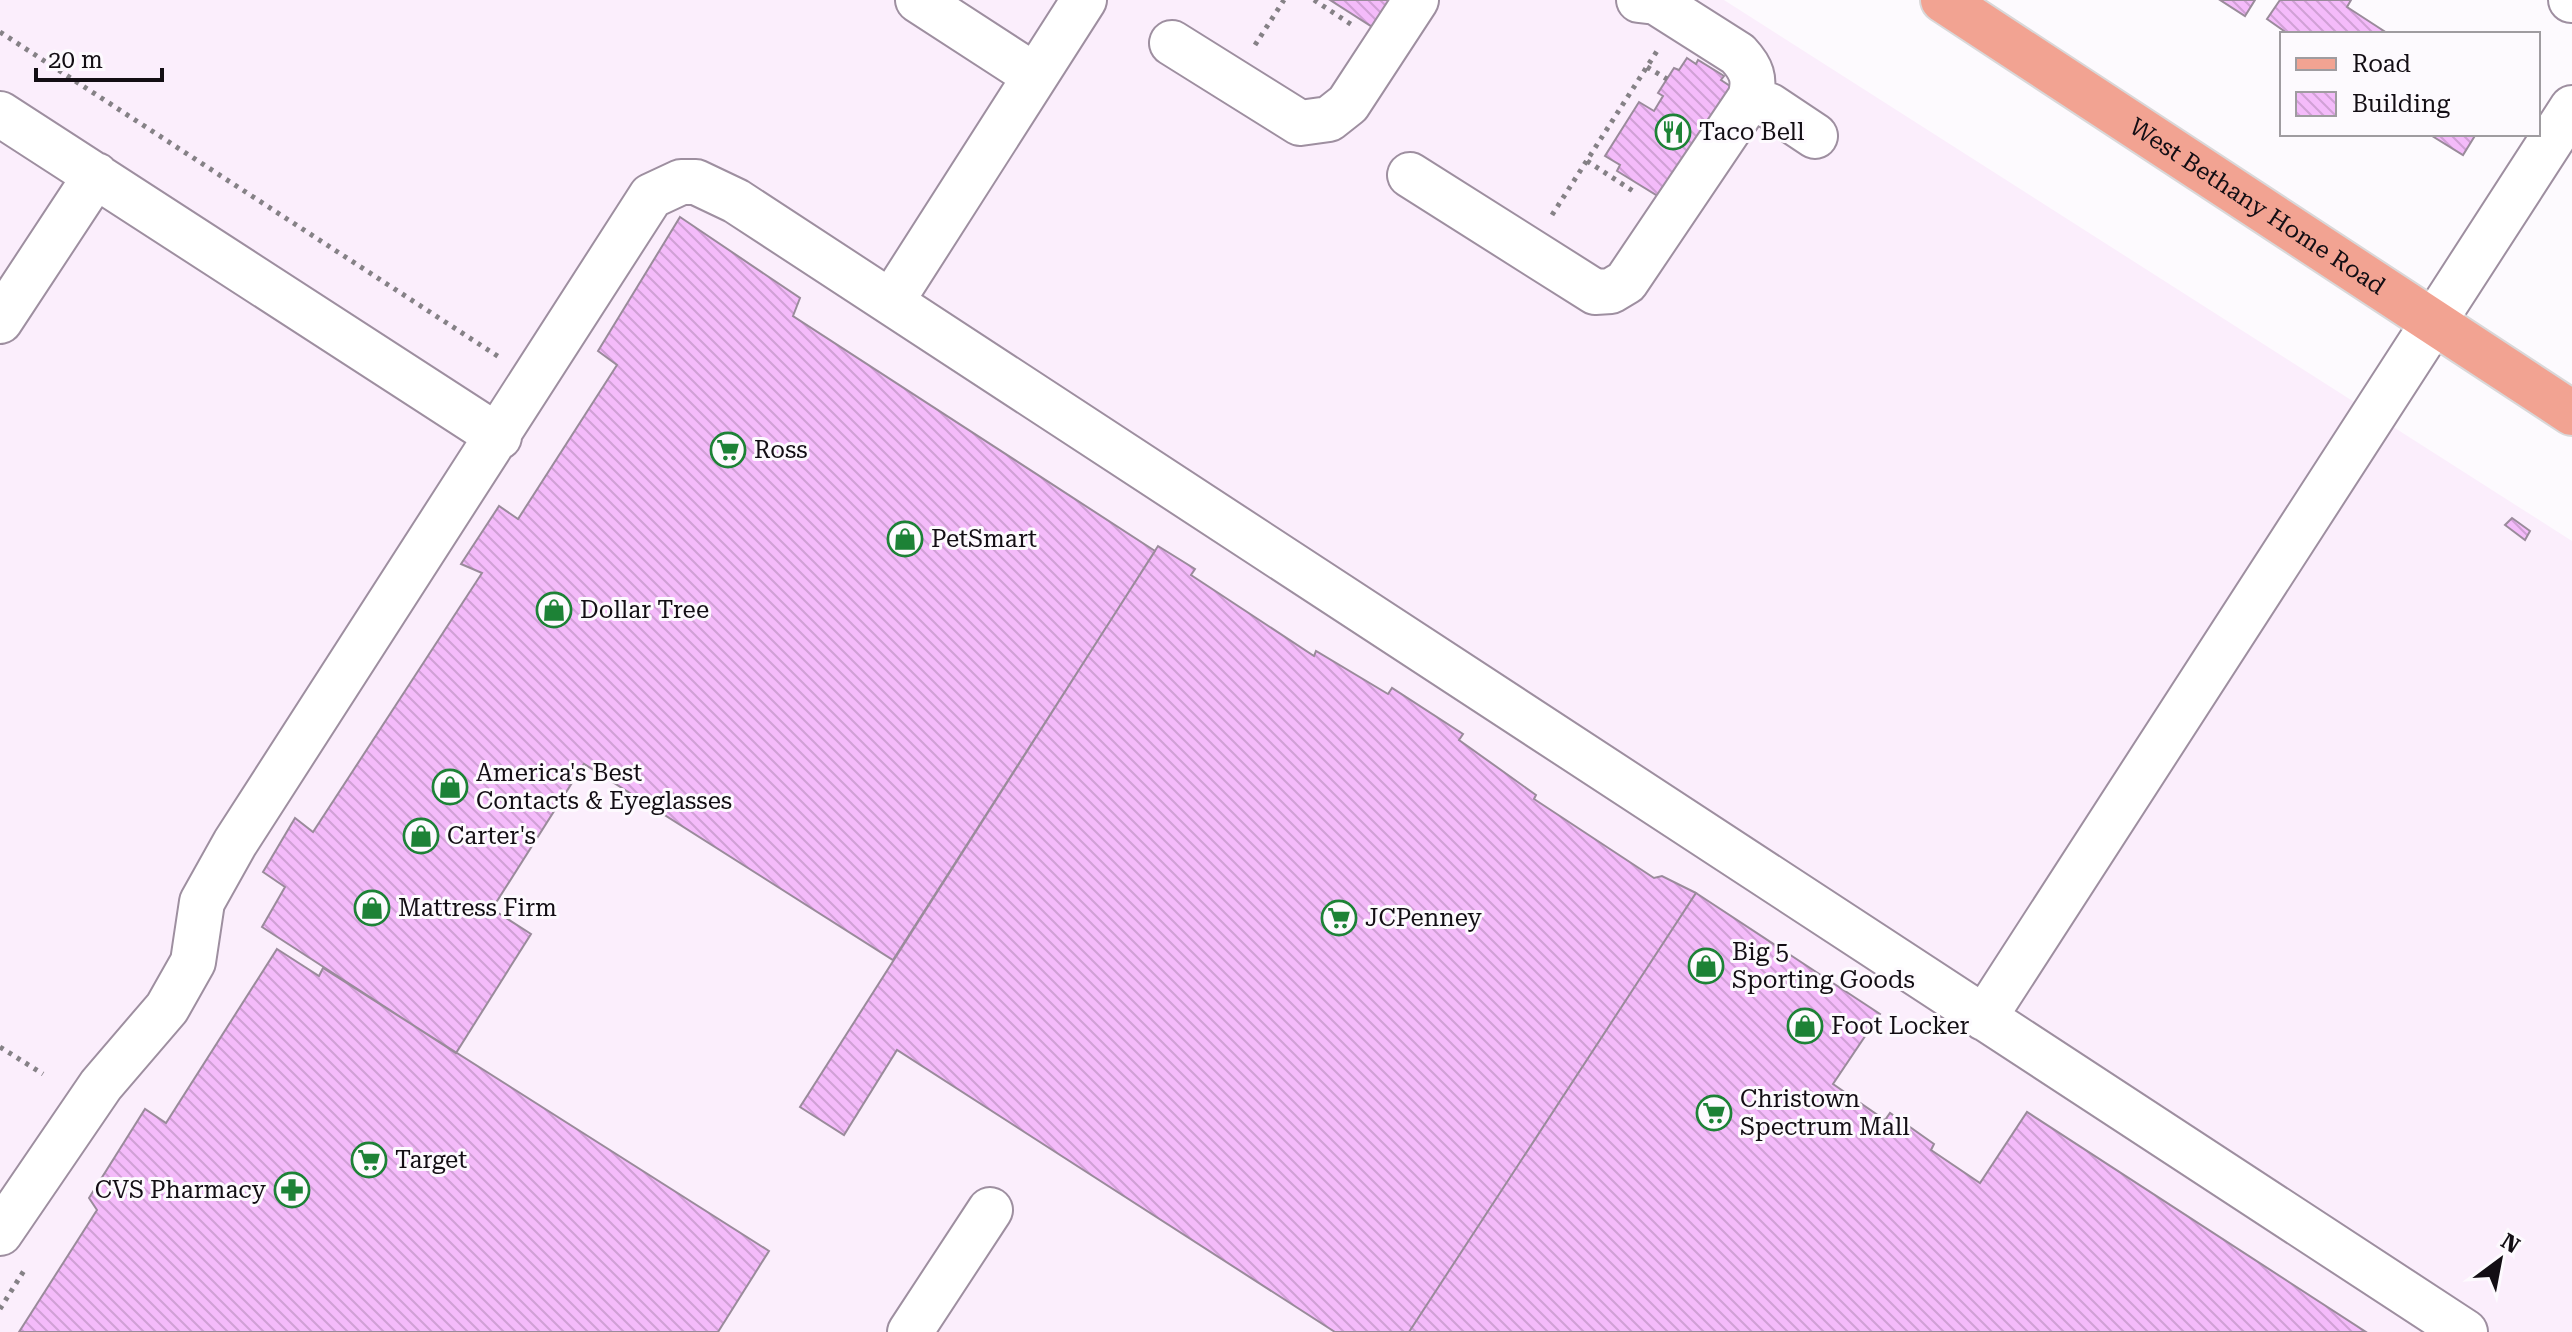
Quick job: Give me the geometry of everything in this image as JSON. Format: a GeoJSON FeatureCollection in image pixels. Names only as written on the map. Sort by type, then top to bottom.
{"type":"FeatureCollection","features":[{"type":"Feature","properties":{"kind":"main road","name":"West Bethany Home Road"},"geometry":{"type":"LineString","coordinates":[[1943,0],[2572,413]]}},
{"type":"Feature","properties":{"kind":"street"},"geometry":{"type":"LineString","coordinates":[[918,0],[1035,76]]}},
{"type":"Feature","properties":{"kind":"street"},"geometry":{"type":"LineString","coordinates":[[891,302],[1084,0]]}},
{"type":"Feature","properties":{"kind":"street"},"geometry":{"type":"LineString","coordinates":[[1172,43],[1300,123],[1329,119],[1348,104],[1416,0]]}},
{"type":"Feature","properties":{"kind":"street"},"geometry":{"type":"LineString","coordinates":[[1410,175],[1595,292],[1611,291],[1626,282],[1750,98],[1755,83],[1748,65],[1738,54],[1679,16],[1656,2],[1629,3]]}},
{"type":"Feature","properties":{"kind":"street"},"geometry":{"type":"LineString","coordinates":[[1750,98],[1770,106],[1815,136]]}},
{"type":"Feature","properties":{"kind":"street"},"geometry":{"type":"LineString","coordinates":[[1984,1018],[2572,108]]}},
{"type":"Feature","properties":{"kind":"street"},"geometry":{"type":"LineString","coordinates":[[0,114],[499,437]]}},
{"type":"Feature","properties":{"kind":"street"},"geometry":{"type":"LineString","coordinates":[[0,321],[96,175]]}},
{"type":"Feature","properties":{"kind":"street"},"geometry":{"type":"LineString","coordinates":[[0,1233],[101,1085],[167,1008],[193,962],[202,902],[235,843],[499,437],[642,208],[651,196],[681,182],[696,182],[736,201],[2465,1332]]}},
{"type":"Feature","properties":{"kind":"street"},"geometry":{"type":"LineString","coordinates":[[910,1332],[990,1210]]}},
{"type":"Feature","properties":{"kind":"path"},"geometry":{"type":"LineString","coordinates":[[1232,79],[1284,0]]}},
{"type":"Feature","properties":{"kind":"path"},"geometry":{"type":"LineString","coordinates":[[1530,249],[1679,16]]}},
{"type":"Feature","properties":{"kind":"path"},"geometry":{"type":"LineString","coordinates":[[0,32],[501,358]]}},
{"type":"Feature","properties":{"kind":"path"},"geometry":{"type":"LineString","coordinates":[[1647,67],[1667,79]]}},
{"type":"Feature","properties":{"kind":"path"},"geometry":{"type":"LineString","coordinates":[[0,1047],[43,1074]]}},
{"type":"Feature","properties":{"kind":"shaded area","name":"Christown Spectrum Mall"},"geometry":{"type":"Polygon","coordinates":[[[0,0],[1724,0],[2572,541],[2572,1332],[0,1332],[0,0]]]}},
{"type":"Feature","properties":{"kind":"building"},"geometry":{"type":"Polygon","coordinates":[[[1330,0],[1392,0],[1374,28],[1330,0]]]}},
{"type":"Feature","properties":{"kind":"building"},"geometry":{"type":"Polygon","coordinates":[[[2220,0],[2255,0],[2245,16],[2220,0]]]}},
{"type":"Feature","properties":{"kind":"building"},"geometry":{"type":"Polygon","coordinates":[[[2280,0],[2351,0],[2347,7],[2385,32],[2283,32],[2267,19],[2280,0]]]}},
{"type":"Feature","properties":{"kind":"building"},"geometry":{"type":"Polygon","coordinates":[[[1687,58],[1696,64],[1698,60],[1724,76],[1721,80],[1733,88],[1666,201],[1617,171],[1620,165],[1605,156],[1639,102],[1654,111],[1663,96],[1658,93],[1674,68],[1679,70],[1687,58]]]}},
{"type":"Feature","properties":{"kind":"building"},"geometry":{"type":"Polygon","coordinates":[[[2432,136],[2475,136],[2463,155],[2432,136]]]}},
{"type":"Feature","properties":{"kind":"building"},"geometry":{"type":"Polygon","coordinates":[[[680,217],[800,298],[793,316],[1155,551],[893,960],[584,764],[492,909],[531,934],[456,1053],[262,927],[285,887],[263,872],[295,818],[313,832],[482,573],[461,564],[499,506],[518,519],[617,365],[598,351],[680,217]]]}},
{"type":"Feature","properties":{"kind":"building"},"geometry":{"type":"Polygon","coordinates":[[[2512,518],[2530,531],[2525,540],[2505,525],[2512,518]]]}},
{"type":"Feature","properties":{"kind":"building"},"geometry":{"type":"Polygon","coordinates":[[[1158,546],[1195,569],[1191,575],[1314,656],[1316,651],[1388,694],[1392,688],[1463,734],[1459,740],[1536,795],[1534,799],[1654,878],[1662,876],[1696,893],[1409,1332],[1335,1332],[897,1050],[844,1135],[800,1107],[1158,546]]]}},
{"type":"Feature","properties":{"kind":"building","name":"Christown Spectrum Mall"},"geometry":{"type":"Polygon","coordinates":[[[1696,893],[1880,1014],[1833,1084],[1885,1120],[1890,1113],[1934,1144],[1931,1150],[1980,1183],[2027,1112],[2366,1332],[1409,1332],[1696,893]]]}},
{"type":"Feature","properties":{"kind":"building","name":"Target"},"geometry":{"type":"Polygon","coordinates":[[[277,949],[319,976],[323,968],[769,1251],[718,1332],[19,1332],[97,1210],[89,1198],[145,1109],[166,1123],[277,949]]]}},
{"type":"Feature","properties":{"kind":"place","name":"Taco Bell"},"geometry":{"type":"Point","coordinates":[1673,132]}},
{"type":"Feature","properties":{"kind":"place","name":"Ross"},"geometry":{"type":"Point","coordinates":[728,450]}},
{"type":"Feature","properties":{"kind":"place","name":"PetSmart"},"geometry":{"type":"Point","coordinates":[905,539]}},
{"type":"Feature","properties":{"kind":"place","name":"Dollar Tree"},"geometry":{"type":"Point","coordinates":[554,610]}},
{"type":"Feature","properties":{"kind":"place","name":"America's Best Contacts & Eyeglasses"},"geometry":{"type":"Point","coordinates":[450,787]}},
{"type":"Feature","properties":{"kind":"place","name":"Carter's"},"geometry":{"type":"Point","coordinates":[421,836]}},
{"type":"Feature","properties":{"kind":"place","name":"Mattress Firm"},"geometry":{"type":"Point","coordinates":[372,908]}},
{"type":"Feature","properties":{"kind":"place","name":"JCPenney"},"geometry":{"type":"Point","coordinates":[1339,918]}},
{"type":"Feature","properties":{"kind":"place","name":"Big 5 Sporting Goods"},"geometry":{"type":"Point","coordinates":[1706,966]}},
{"type":"Feature","properties":{"kind":"place","name":"Foot Locker"},"geometry":{"type":"Point","coordinates":[1805,1026]}},
{"type":"Feature","properties":{"kind":"place","name":"Christown Spectrum Mall"},"geometry":{"type":"Point","coordinates":[1714,1113]}},
{"type":"Feature","properties":{"kind":"place","name":"Target"},"geometry":{"type":"Point","coordinates":[369,1160]}},
{"type":"Feature","properties":{"kind":"place","name":"CVS Pharmacy"},"geometry":{"type":"Point","coordinates":[292,1190]}}]}
